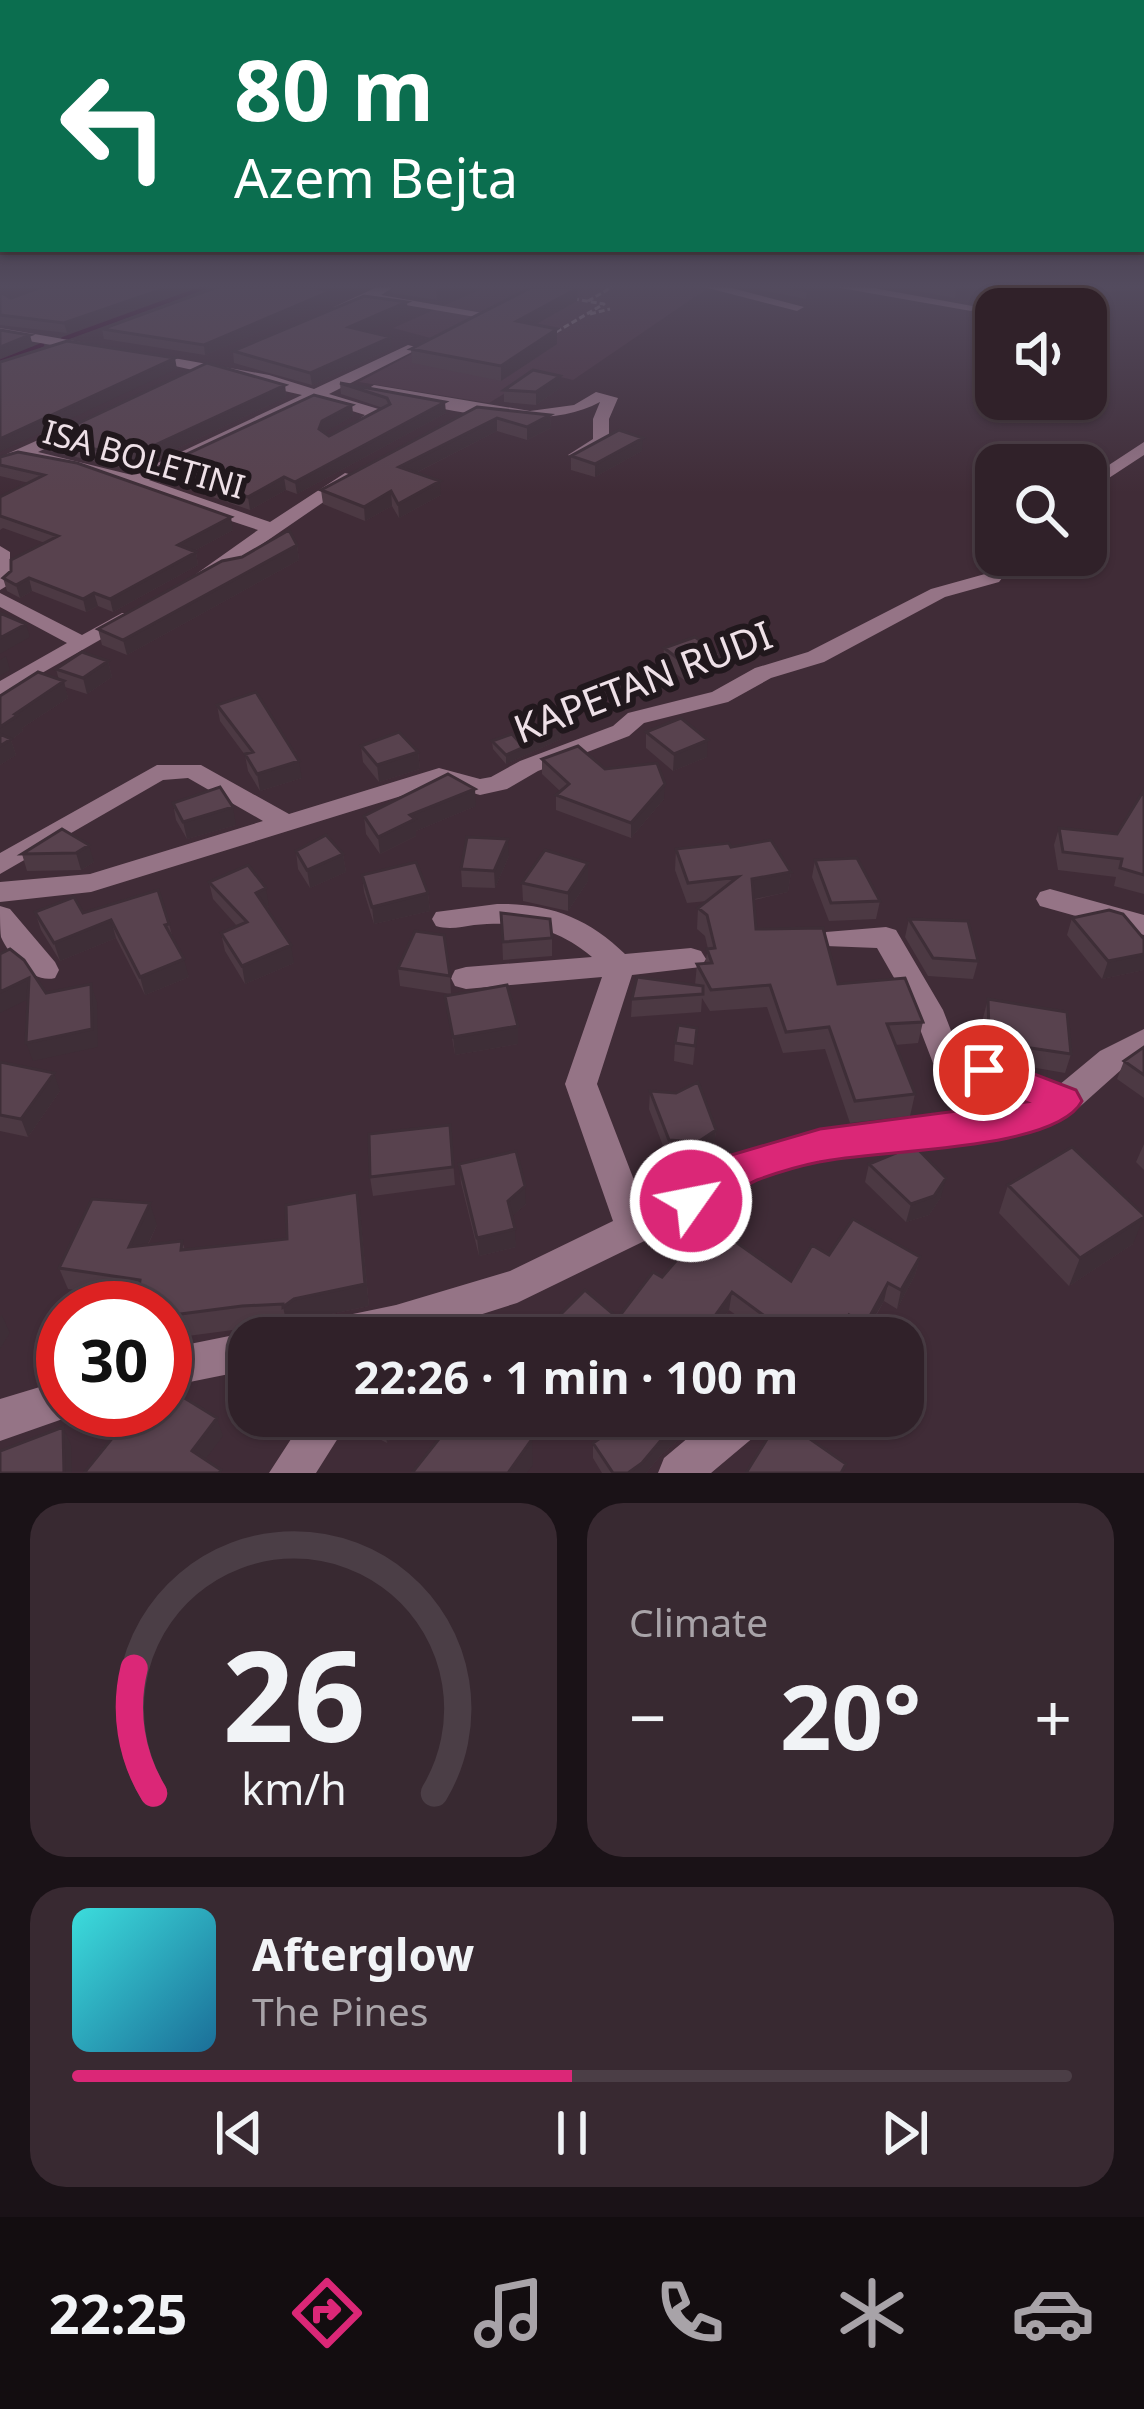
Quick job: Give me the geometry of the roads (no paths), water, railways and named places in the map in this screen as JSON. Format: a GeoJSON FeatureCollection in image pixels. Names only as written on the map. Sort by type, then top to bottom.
{"type":"FeatureCollection","features":[{"type":"Feature","properties":{"kind":"street"},"geometry":{"type":"LineString","coordinates":[[153,356],[207,365],[379,414],[348,430]]}},
{"type":"Feature","properties":{"kind":"street"},"geometry":{"type":"LineString","coordinates":[[186,375],[227,356]]}},
{"type":"Feature","properties":{"kind":"street"},"geometry":{"type":"LineString","coordinates":[[135,480],[396,356]]}},
{"type":"Feature","properties":{"kind":"street"},"geometry":{"type":"LineString","coordinates":[[381,363],[404,368]]}},
{"type":"Feature","properties":{"kind":"street"},"geometry":{"type":"LineString","coordinates":[[342,385],[530,416],[578,409],[596,397],[610,398],[601,419],[602,441],[572,458]]}},
{"type":"Feature","properties":{"kind":"street"},"geometry":{"type":"LineString","coordinates":[[439,429],[479,407]]}},
{"type":"Feature","properties":{"kind":"street"},"geometry":{"type":"LineString","coordinates":[[0,463],[83,424]]}},
{"type":"Feature","properties":{"kind":"street"},"geometry":{"type":"LineString","coordinates":[[1107,473],[1144,447]]}},
{"type":"Feature","properties":{"kind":"street","name":"ISA BOLETINI"},"geometry":{"type":"LineString","coordinates":[[0,449],[64,459],[270,528]]}},
{"type":"Feature","properties":{"kind":"street"},"geometry":{"type":"LineString","coordinates":[[186,585],[251,548],[297,506],[378,462]]}},
{"type":"Feature","properties":{"kind":"street"},"geometry":{"type":"LineString","coordinates":[[0,584],[1,552]]}},
{"type":"Feature","properties":{"kind":"street","name":"KAPETAN RUDI"},"geometry":{"type":"LineString","coordinates":[[1,895],[91,883],[439,776],[480,787],[498,784],[530,766],[621,731],[636,718],[721,697],[763,673],[816,657],[938,593],[994,576]]}},
{"type":"Feature","properties":{"kind":"street"},"geometry":{"type":"LineString","coordinates":[[0,599],[82,643]]}},
{"type":"Feature","properties":{"kind":"street"},"geometry":{"type":"LineString","coordinates":[[0,690],[145,608]]}},
{"type":"Feature","properties":{"kind":"street"},"geometry":{"type":"LineString","coordinates":[[44,970],[1,895],[157,773],[192,770],[284,822]]}},
{"type":"Feature","properties":{"kind":"street"},"geometry":{"type":"LineString","coordinates":[[1050,899],[1144,925]]}},
{"type":"Feature","properties":{"kind":"street"},"geometry":{"type":"LineString","coordinates":[[446,919],[520,909],[564,923],[600,945],[620,967]]}},
{"type":"Feature","properties":{"kind":"street"},"geometry":{"type":"LineString","coordinates":[[836,939],[886,937],[928,1010],[944,1054],[1063,1101]]}},
{"type":"Feature","properties":{"kind":"street"},"geometry":{"type":"LineString","coordinates":[[466,978],[691,959]]}},
{"type":"Feature","properties":{"kind":"street"},"geometry":{"type":"LineString","coordinates":[[620,967],[580,1084],[632,1225]]}},
{"type":"Feature","properties":{"kind":"street"},"geometry":{"type":"LineString","coordinates":[[430,1317],[517,1286],[632,1225],[691,1201],[742,1168],[820,1145],[1025,1120],[1063,1101],[1111,1060],[1144,1041]]}},
{"type":"Feature","properties":{"kind":"street"},"geometry":{"type":"LineString","coordinates":[[192,1363],[228,1355]]}},
{"type":"Feature","properties":{"kind":"street"},"geometry":{"type":"LineString","coordinates":[[0,1420],[36,1409]]}},
{"type":"Feature","properties":{"kind":"street"},"geometry":{"type":"LineString","coordinates":[[290,1473],[316,1437]]}},
{"type":"Feature","properties":{"kind":"street"},"geometry":{"type":"LineString","coordinates":[[679,1473],[721,1437]]}},
{"type":"Feature","properties":{"kind":"waterway"},"geometry":{"type":"LineString","coordinates":[[0,362],[15,356]]}}]}
